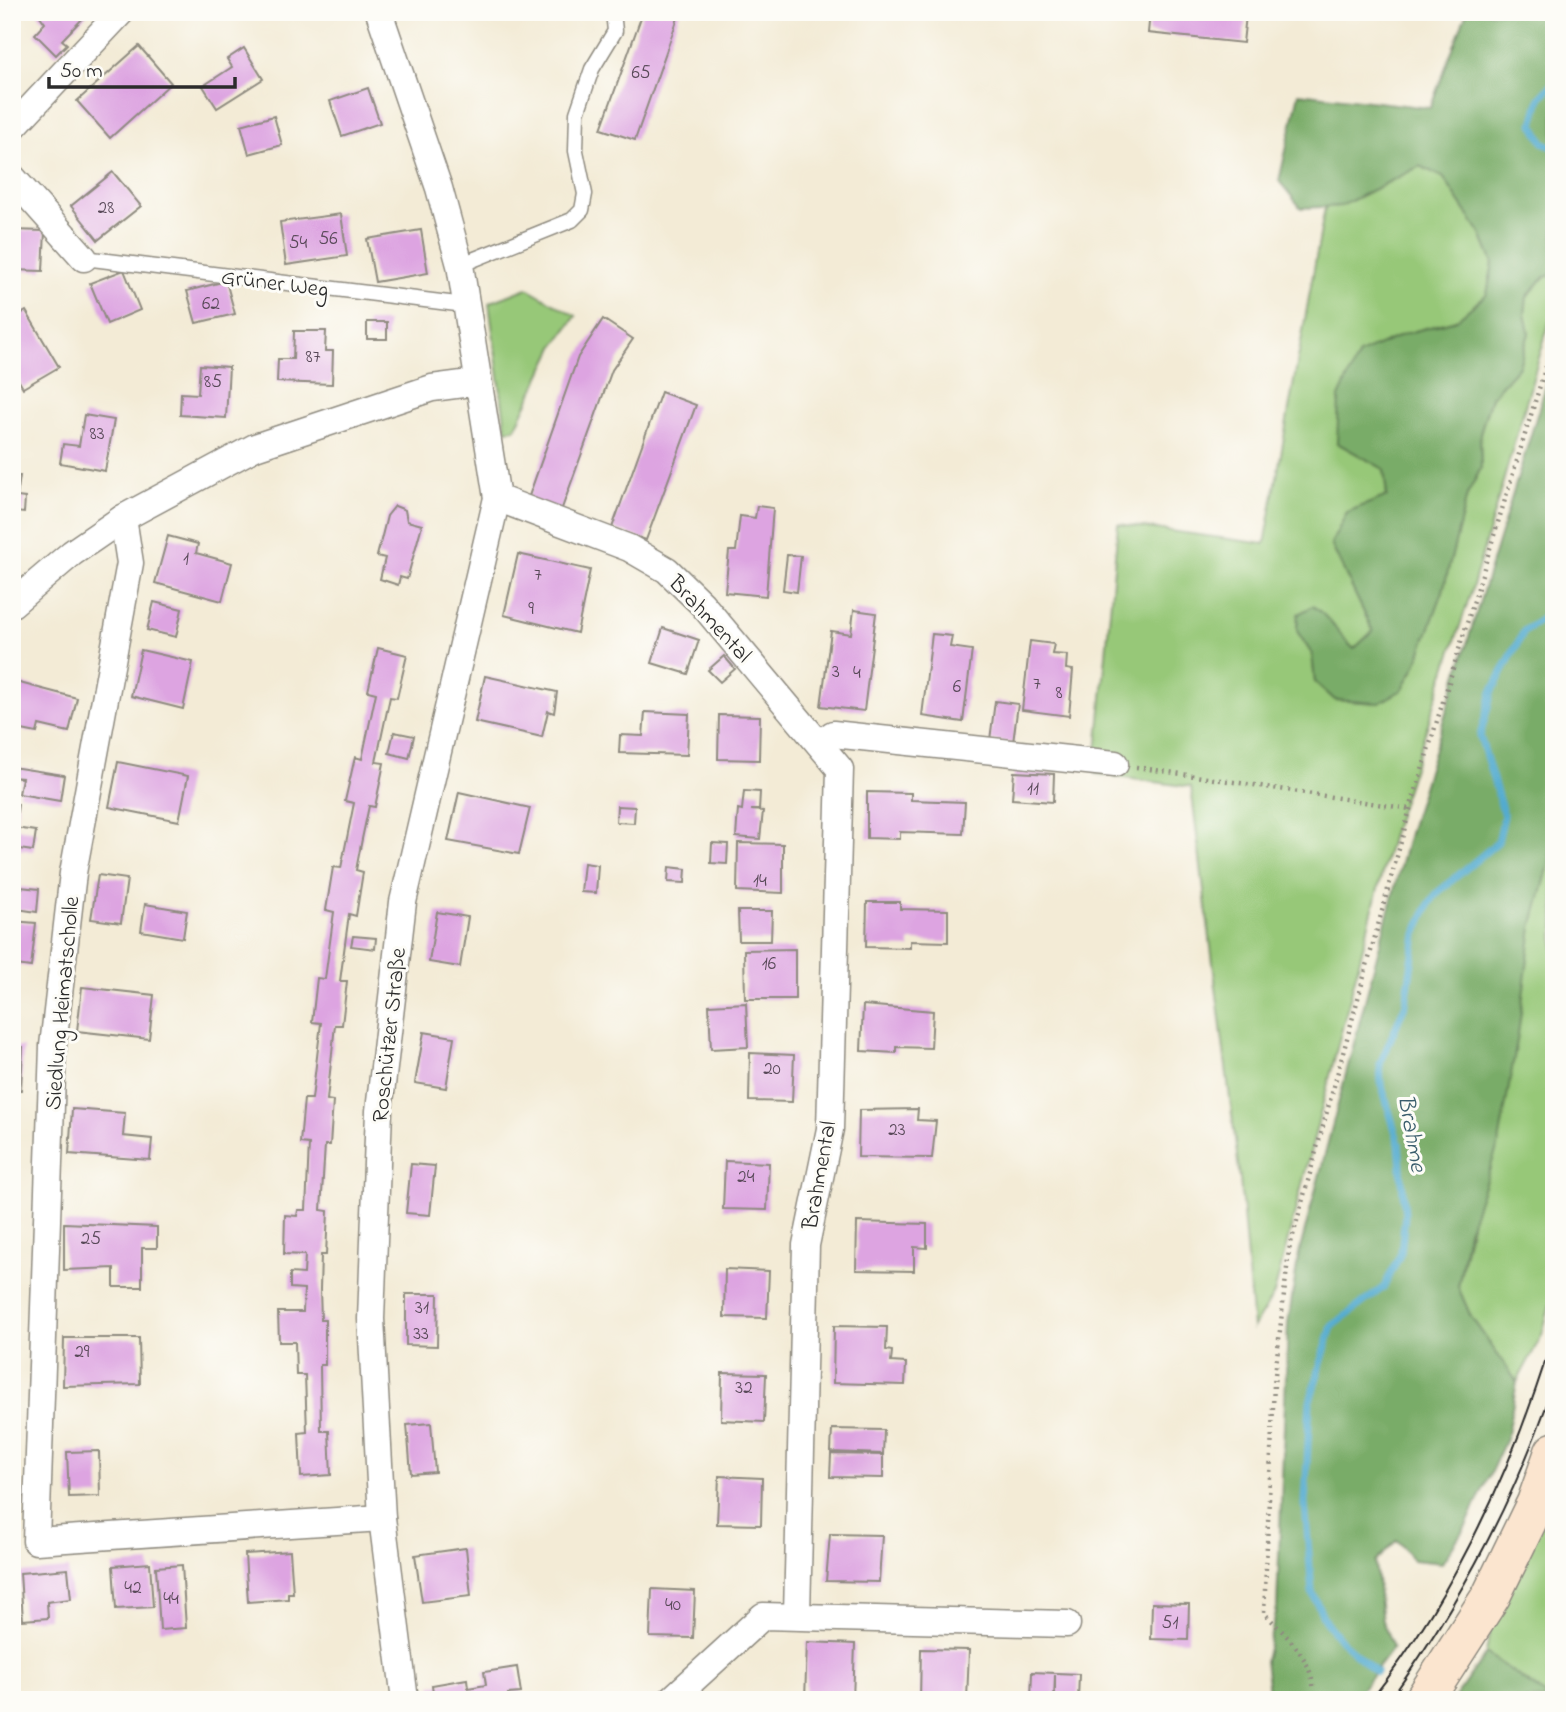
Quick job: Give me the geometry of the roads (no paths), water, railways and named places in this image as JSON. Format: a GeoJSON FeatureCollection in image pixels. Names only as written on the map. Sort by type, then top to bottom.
{"type":"FeatureCollection","features":[{"type":"Feature","properties":{"kind":"main road"},"geometry":{"type":"LineString","coordinates":[[1424,1700],[1491,1595],[1536,1503],[1554,1452]]}},
{"type":"Feature","properties":{"kind":"street"},"geometry":{"type":"LineString","coordinates":[[12,128],[121,12]]}},
{"type":"Feature","properties":{"kind":"street"},"geometry":{"type":"LineString","coordinates":[[12,604],[72,553],[123,518],[256,447],[432,388],[478,382],[460,265],[439,188],[379,12]]}},
{"type":"Feature","properties":{"kind":"street"},"geometry":{"type":"LineString","coordinates":[[12,177],[84,258]]}},
{"type":"Feature","properties":{"kind":"street","name":"Roschützer Straße"},"geometry":{"type":"LineString","coordinates":[[405,1700],[382,1518],[371,1319],[379,1111],[403,902],[497,498],[492,453],[478,382]]}},
{"type":"Feature","properties":{"kind":"street","name":"Brahmental"},"geometry":{"type":"LineString","coordinates":[[497,498],[629,548],[667,570],[702,604],[840,769],[830,1129],[806,1245],[797,1614]]}},
{"type":"Feature","properties":{"kind":"street","name":"Siedlung Heimatscholle"},"geometry":{"type":"LineString","coordinates":[[123,518],[130,563],[73,873],[53,1046],[24,1493],[36,1541],[382,1518]]}},
{"type":"Feature","properties":{"kind":"street"},"geometry":{"type":"LineString","coordinates":[[820,743],[833,734],[1115,764]]}},
{"type":"Feature","properties":{"kind":"street"},"geometry":{"type":"LineString","coordinates":[[671,1700],[763,1616],[797,1614],[1067,1624]]}},
{"type":"Feature","properties":{"kind":"lane"},"geometry":{"type":"LineString","coordinates":[[460,265],[572,220],[583,210],[585,194],[576,152],[577,113],[592,69],[615,31],[613,12]]}},
{"type":"Feature","properties":{"kind":"lane","name":"Grüner Weg"},"geometry":{"type":"LineString","coordinates":[[84,258],[465,305]]}},
{"type":"Feature","properties":{"kind":"waterway","name":"Brahme"},"geometry":{"type":"LineString","coordinates":[[1554,83],[1540,98],[1533,124],[1543,142],[1554,148]]}},
{"type":"Feature","properties":{"kind":"waterway","name":"Brahme"},"geometry":{"type":"LineString","coordinates":[[1376,1672],[1341,1641],[1325,1621],[1312,1592],[1305,1504],[1310,1401],[1332,1326],[1384,1287],[1401,1253],[1405,1215],[1399,1144],[1381,1083],[1380,1064],[1406,1003],[1416,934],[1429,904],[1437,893],[1498,842],[1504,816],[1480,736],[1492,692],[1524,631],[1554,611]]}},
{"type":"Feature","properties":{"kind":"tram line"},"geometry":{"type":"LineString","coordinates":[[1371,1700],[1430,1615],[1480,1525],[1521,1431],[1554,1333]]}},
{"type":"Feature","properties":{"kind":"tram line"},"geometry":{"type":"LineString","coordinates":[[1390,1700],[1440,1625],[1484,1548],[1522,1468],[1554,1384]]}}]}
